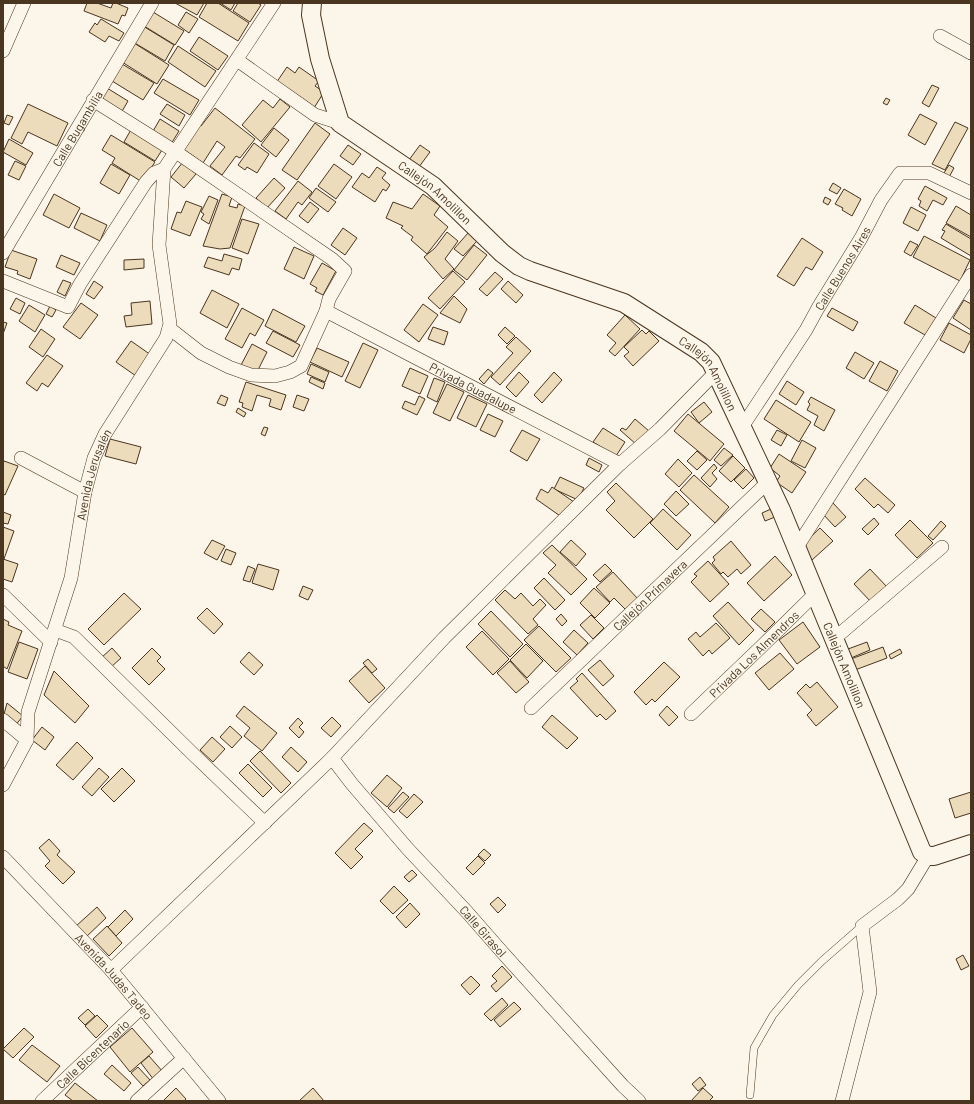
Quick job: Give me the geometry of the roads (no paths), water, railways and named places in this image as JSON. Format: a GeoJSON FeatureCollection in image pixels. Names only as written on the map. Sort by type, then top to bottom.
{"type":"FeatureCollection","features":[{"type":"Feature","properties":{"kind":"street"},"geometry":{"type":"LineString","coordinates":[[3,51],[24,3]]}},
{"type":"Feature","properties":{"kind":"street","name":"Calle Bugambilia"},"geometry":{"type":"LineString","coordinates":[[3,253],[152,3]]}},
{"type":"Feature","properties":{"kind":"street"},"geometry":{"type":"LineString","coordinates":[[3,281],[68,306],[80,284],[146,182],[154,173],[164,169],[274,3]]}},
{"type":"Feature","properties":{"kind":"street"},"geometry":{"type":"LineString","coordinates":[[312,3],[311,15],[320,59],[340,122]]}},
{"type":"Feature","properties":{"kind":"street"},"geometry":{"type":"LineString","coordinates":[[940,36],[971,53]]}},
{"type":"Feature","properties":{"kind":"street"},"geometry":{"type":"LineString","coordinates":[[236,60],[316,115],[340,122]]}},
{"type":"Feature","properties":{"kind":"street"},"geometry":{"type":"LineString","coordinates":[[93,100],[176,152],[332,259],[345,271],[329,299],[326,311],[301,366],[290,372],[275,376],[251,375],[229,367],[200,353],[169,328]]}},
{"type":"Feature","properties":{"kind":"street","name":"Callejón Amolillon"},"geometry":{"type":"LineString","coordinates":[[340,122],[433,186],[502,253],[519,266],[624,304],[701,352],[711,362],[797,547],[922,852],[928,856]]}},
{"type":"Feature","properties":{"kind":"street","name":"Avenida Jerusalén"},"geometry":{"type":"LineString","coordinates":[[3,785],[27,740],[28,712],[72,578],[85,492],[94,458],[105,434],[166,338],[169,328],[170,324],[160,245],[164,169]]}},
{"type":"Feature","properties":{"kind":"street","name":"Calle Buenos Aires"},"geometry":{"type":"LineString","coordinates":[[742,427],[806,330],[862,238],[881,200],[900,172],[929,173],[971,193]]}},
{"type":"Feature","properties":{"kind":"street"},"geometry":{"type":"LineString","coordinates":[[797,547],[971,275]]}},
{"type":"Feature","properties":{"kind":"street","name":"Privada Guadalupe"},"geometry":{"type":"LineString","coordinates":[[326,311],[620,464]]}},
{"type":"Feature","properties":{"kind":"street"},"geometry":{"type":"LineString","coordinates":[[111,970],[332,758],[444,638],[620,464],[660,429],[716,372]]}},
{"type":"Feature","properties":{"kind":"street"},"geometry":{"type":"LineString","coordinates":[[21,458],[85,492]]}},
{"type":"Feature","properties":{"kind":"street","name":"Callejón Primavera"},"geometry":{"type":"LineString","coordinates":[[531,708],[768,482]]}},
{"type":"Feature","properties":{"kind":"street"},"geometry":{"type":"LineString","coordinates":[[835,638],[942,547]]}},
{"type":"Feature","properties":{"kind":"street","name":"Privada Los Almendros"},"geometry":{"type":"LineString","coordinates":[[691,714],[816,593]]}},
{"type":"Feature","properties":{"kind":"street"},"geometry":{"type":"LineString","coordinates":[[3,596],[53,636],[74,637],[265,823]]}},
{"type":"Feature","properties":{"kind":"street"},"geometry":{"type":"LineString","coordinates":[[3,720],[27,740]]}},
{"type":"Feature","properties":{"kind":"street","name":"Calle Girasol"},"geometry":{"type":"LineString","coordinates":[[332,758],[352,784],[412,853],[638,1101]]}},
{"type":"Feature","properties":{"kind":"street"},"geometry":{"type":"LineString","coordinates":[[842,1101],[870,992],[862,926],[898,899],[908,889],[928,856],[934,856],[971,844]]}},
{"type":"Feature","properties":{"kind":"street","name":"Avenida Judas Tadeo"},"geometry":{"type":"LineString","coordinates":[[3,857],[111,970],[219,1101]]}},
{"type":"Feature","properties":{"kind":"street","name":"Calle Bicentenario"},"geometry":{"type":"LineString","coordinates":[[42,1101],[142,1007]]}},
{"type":"Feature","properties":{"kind":"street"},"geometry":{"type":"LineString","coordinates":[[137,1101],[184,1058]]}},
{"type":"Feature","properties":{"kind":"lane"},"geometry":{"type":"LineString","coordinates":[[750,1095],[754,1048],[773,1015],[798,985],[822,961],[862,926]]}}]}
